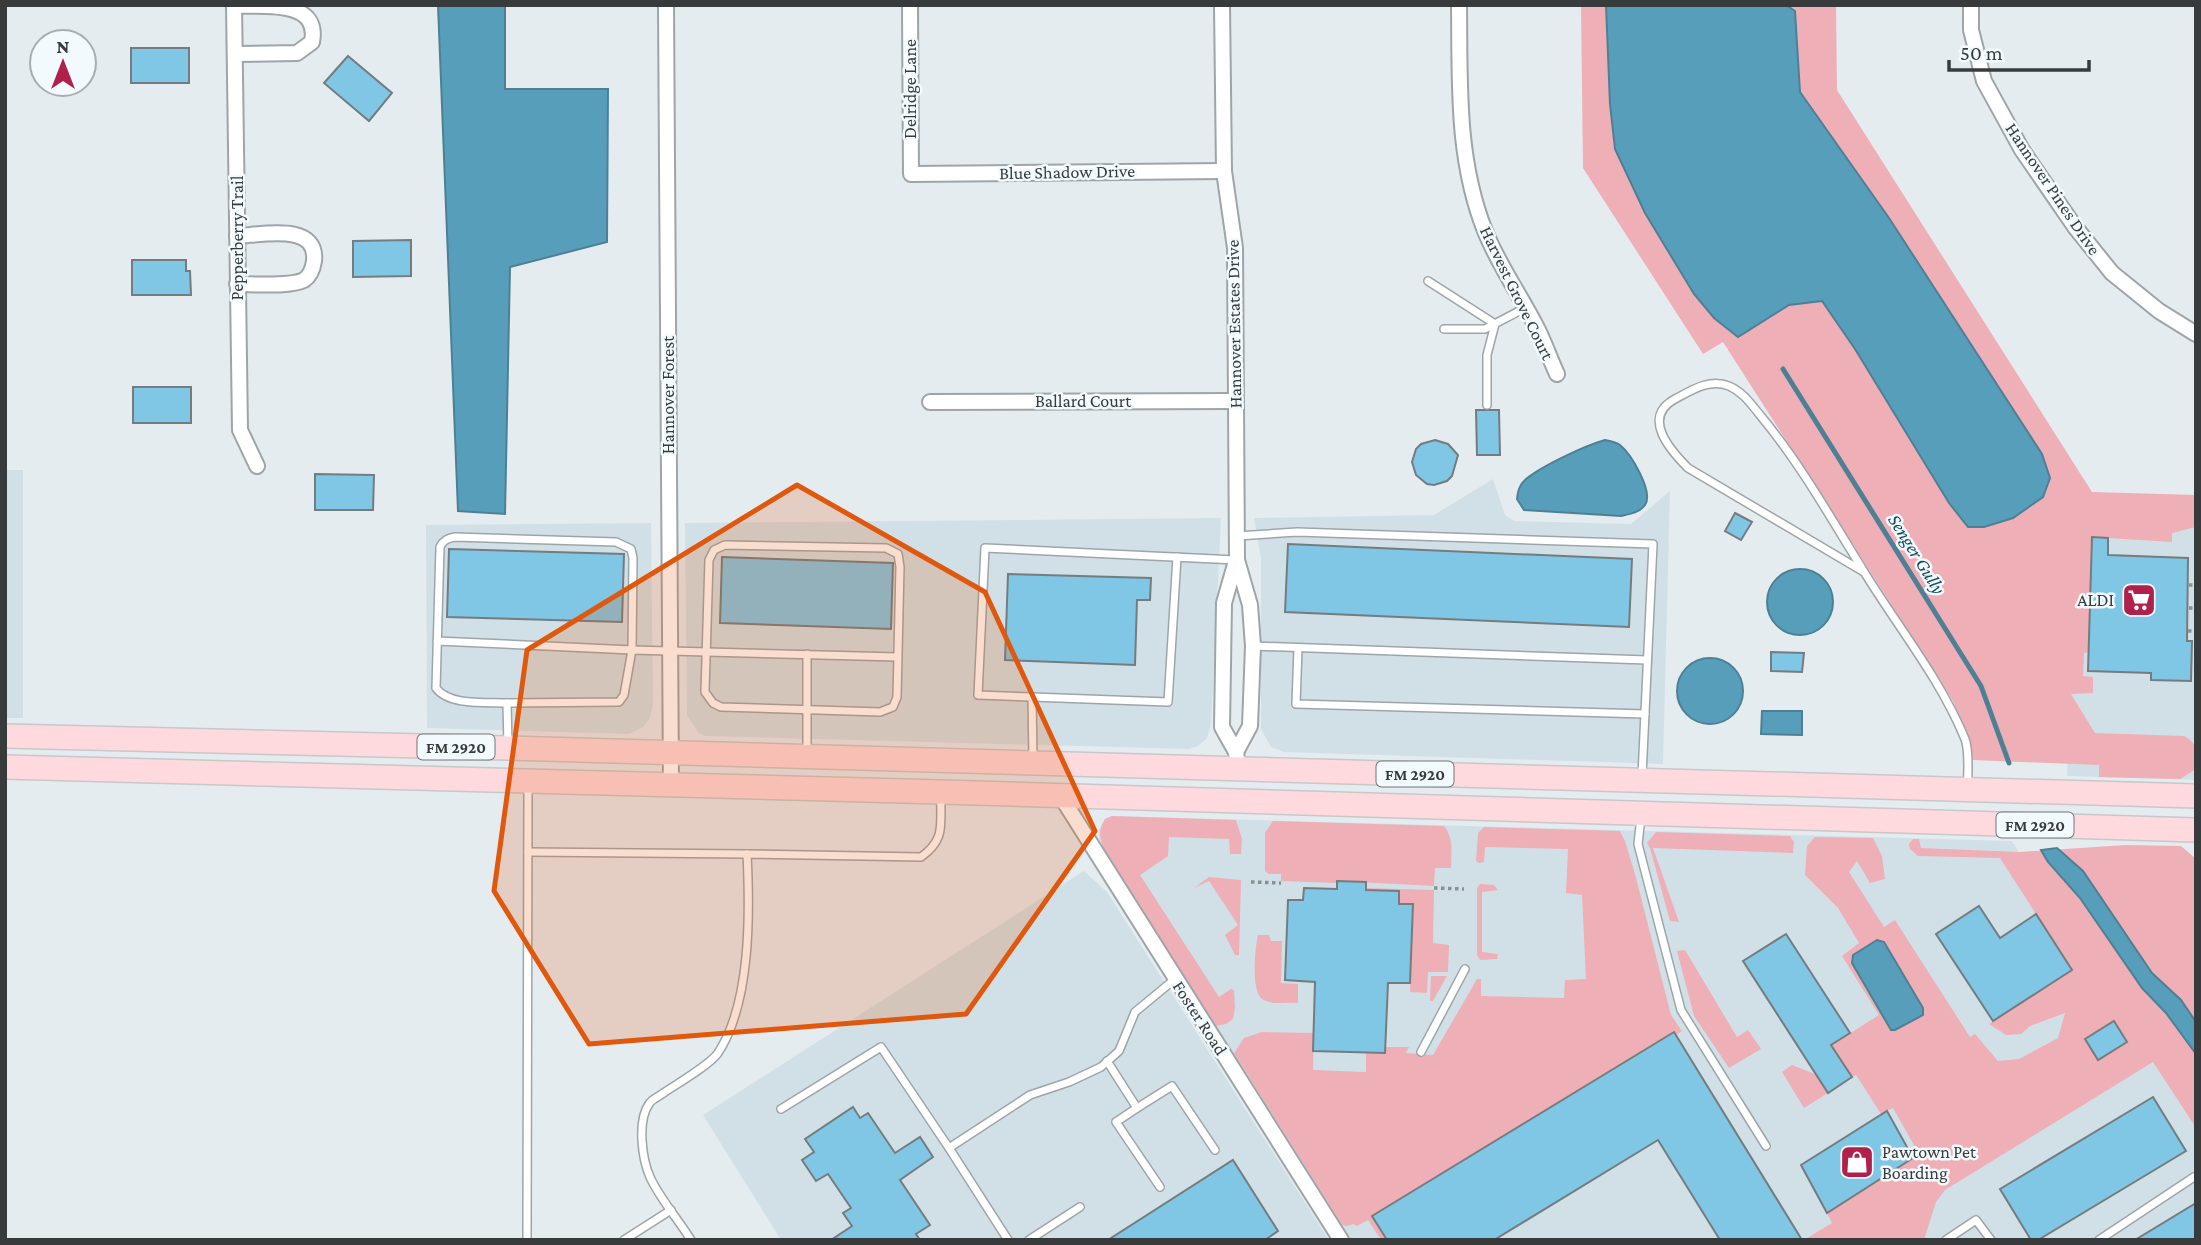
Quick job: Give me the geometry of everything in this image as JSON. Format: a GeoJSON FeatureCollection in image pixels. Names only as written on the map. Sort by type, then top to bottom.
{"type":"FeatureCollection","features":[{"type":"Feature","properties":{"kind":"main road","name":"FM 2920"},"geometry":{"type":"LineString","coordinates":[[5,736],[1033,763],[1238,761],[1642,780],[2196,796]]}},
{"type":"Feature","properties":{"kind":"main road","name":"FM 2920"},"geometry":{"type":"LineString","coordinates":[[5,767],[2196,830]]}},
{"type":"Feature","properties":{"kind":"street","name":"Hannover Forest"},"geometry":{"type":"LineString","coordinates":[[666,5],[671,785]]}},
{"type":"Feature","properties":{"kind":"street","name":"Delridge Lane"},"geometry":{"type":"LineString","coordinates":[[910,5],[911,174]]}},
{"type":"Feature","properties":{"kind":"street","name":"Hannover Estates Drive"},"geometry":{"type":"LineString","coordinates":[[1222,5],[1224,171],[1235,248],[1237,560],[1250,605],[1253,646],[1250,726],[1238,761]]}},
{"type":"Feature","properties":{"kind":"street","name":"Harvest Grove Court"},"geometry":{"type":"LineString","coordinates":[[1459,5],[1460,113],[1469,181],[1486,233],[1538,330],[1557,374]]}},
{"type":"Feature","properties":{"kind":"street","name":"Hannover Pines Drive"},"geometry":{"type":"LineString","coordinates":[[1971,5],[1971,30],[1984,81],[2030,161],[2075,227],[2112,273],[2159,311],[2196,334]]}},
{"type":"Feature","properties":{"kind":"street"},"geometry":{"type":"LineString","coordinates":[[234,6],[290,6],[302,9],[310,17],[314,30],[312,42],[297,52],[235,54]]}},
{"type":"Feature","properties":{"kind":"street","name":"Pepperberry Trail"},"geometry":{"type":"LineString","coordinates":[[234,6],[240,430],[257,466]]}},
{"type":"Feature","properties":{"kind":"street","name":"Blue Shadow Drive"},"geometry":{"type":"LineString","coordinates":[[911,174],[1224,171]]}},
{"type":"Feature","properties":{"kind":"street"},"geometry":{"type":"LineString","coordinates":[[237,236],[294,234],[305,237],[312,247],[314,259],[306,279],[296,282],[237,284]]}},
{"type":"Feature","properties":{"kind":"street","name":"Ballard Court"},"geometry":{"type":"LineString","coordinates":[[930,402],[1236,401]]}},
{"type":"Feature","properties":{"kind":"street","name":"Hannover Estates Drive"},"geometry":{"type":"LineString","coordinates":[[1237,560],[1224,603],[1222,727],[1238,761]]}},
{"type":"Feature","properties":{"kind":"street","name":"Foster Road"},"geometry":{"type":"LineString","coordinates":[[1060,796],[1340,1240]]}},
{"type":"Feature","properties":{"kind":"lane"},"geometry":{"type":"LineString","coordinates":[[1428,281],[1496,324]]}},
{"type":"Feature","properties":{"kind":"lane"},"geometry":{"type":"LineString","coordinates":[[1444,329],[1485,329],[1525,308]]}},
{"type":"Feature","properties":{"kind":"lane"},"geometry":{"type":"LineString","coordinates":[[1488,405],[1487,355],[1496,324]]}},
{"type":"Feature","properties":{"kind":"lane"},"geometry":{"type":"LineString","coordinates":[[1864,572],[1688,468],[1668,448],[1660,431],[1661,415],[1667,403],[1696,388],[1716,382],[1728,385],[1741,393],[1789,450],[1864,572],[1948,700],[1967,743],[1968,790]]}},
{"type":"Feature","properties":{"kind":"lane"},"geometry":{"type":"LineString","coordinates":[[1237,536],[1297,532],[1653,544],[1642,780]]}},
{"type":"Feature","properties":{"kind":"lane"},"geometry":{"type":"LineString","coordinates":[[455,537],[616,542],[631,549],[632,650],[624,695],[619,702],[507,704],[452,699],[436,688],[440,547],[446,539],[455,537]]}},
{"type":"Feature","properties":{"kind":"lane"},"geometry":{"type":"LineString","coordinates":[[725,545],[886,548],[898,554],[900,567],[897,657],[897,697],[893,707],[880,712],[721,707],[713,704],[705,692],[709,559],[714,550],[725,545]]}},
{"type":"Feature","properties":{"kind":"lane"},"geometry":{"type":"LineString","coordinates":[[1177,557],[1168,702],[978,695],[985,548],[1177,557],[1237,560]]}},
{"type":"Feature","properties":{"kind":"lane"},"geometry":{"type":"LineString","coordinates":[[437,641],[632,650],[897,657]]}},
{"type":"Feature","properties":{"kind":"lane"},"geometry":{"type":"LineString","coordinates":[[1253,646],[1647,660]]}},
{"type":"Feature","properties":{"kind":"lane"},"geometry":{"type":"LineString","coordinates":[[1298,648],[1296,704],[1645,714]]}},
{"type":"Feature","properties":{"kind":"lane"},"geometry":{"type":"LineString","coordinates":[[807,654],[807,757]]}},
{"type":"Feature","properties":{"kind":"lane"},"geometry":{"type":"LineString","coordinates":[[1032,697],[1033,763]]}},
{"type":"Feature","properties":{"kind":"lane"},"geometry":{"type":"LineString","coordinates":[[507,704],[508,748]]}},
{"type":"Feature","properties":{"kind":"lane"},"geometry":{"type":"LineString","coordinates":[[527,1240],[528,781]]}},
{"type":"Feature","properties":{"kind":"lane"},"geometry":{"type":"LineString","coordinates":[[528,852],[921,857],[934,848],[940,833],[941,792]]}},
{"type":"Feature","properties":{"kind":"lane"},"geometry":{"type":"LineString","coordinates":[[1641,813],[1638,844],[1681,1010],[1766,1146]]}},
{"type":"Feature","properties":{"kind":"lane"},"geometry":{"type":"LineString","coordinates":[[691,1240],[650,1176],[642,1148],[642,1125],[649,1103],[716,1057],[728,1035],[738,1001],[747,945],[747,855]]}},
{"type":"Feature","properties":{"kind":"lane"},"geometry":{"type":"LineString","coordinates":[[1420,1052],[1465,969]]}},
{"type":"Feature","properties":{"kind":"lane"},"geometry":{"type":"LineString","coordinates":[[949,1148],[1030,1095],[1069,1082],[1101,1067],[1119,1051],[1135,1012],[1175,979]]}},
{"type":"Feature","properties":{"kind":"lane"},"geometry":{"type":"LineString","coordinates":[[781,1109],[881,1047],[1008,1240]]}},
{"type":"Feature","properties":{"kind":"lane"},"geometry":{"type":"LineString","coordinates":[[1107,1061],[1137,1108]]}},
{"type":"Feature","properties":{"kind":"lane"},"geometry":{"type":"LineString","coordinates":[[1160,1187],[1116,1122],[1172,1086],[1215,1150]]}},
{"type":"Feature","properties":{"kind":"lane"},"geometry":{"type":"LineString","coordinates":[[2099,1240],[2194,1177]]}},
{"type":"Feature","properties":{"kind":"lane"},"geometry":{"type":"LineString","coordinates":[[1029,1240],[1080,1207]]}},
{"type":"Feature","properties":{"kind":"lane"},"geometry":{"type":"LineString","coordinates":[[624,1240],[671,1210]]}},
{"type":"Feature","properties":{"kind":"lane"},"geometry":{"type":"LineString","coordinates":[[1946,1240],[1976,1220],[1991,1240]]}},
{"type":"Feature","properties":{"kind":"path"},"geometry":{"type":"LineString","coordinates":[[2189,585],[2196,585]]}},
{"type":"Feature","properties":{"kind":"path"},"geometry":{"type":"LineString","coordinates":[[2189,608],[2196,608]]}},
{"type":"Feature","properties":{"kind":"path"},"geometry":{"type":"LineString","coordinates":[[2188,631],[2196,631]]}},
{"type":"Feature","properties":{"kind":"path"},"geometry":{"type":"LineString","coordinates":[[1251,882],[1281,883]]}},
{"type":"Feature","properties":{"kind":"path"},"geometry":{"type":"LineString","coordinates":[[1434,888],[1464,889]]}},
{"type":"Feature","properties":{"kind":"highlighted area"},"geometry":{"type":"Polygon","coordinates":[[[797,485],[985,592],[1095,831],[966,1014],[589,1044],[494,891],[527,650],[797,485]]]}},
{"type":"Feature","properties":{"kind":"shaded area"},"geometry":{"type":"Polygon","coordinates":[[[1581,5],[1836,5],[1837,90],[2092,492],[2196,495],[2196,527],[2172,533],[2172,542],[2108,538],[2089,652],[2084,653],[2083,676],[2093,677],[2093,693],[2071,694],[2095,733],[2184,736],[2189,739],[2196,750],[2196,769],[2180,779],[2099,777],[2099,765],[1972,760],[1965,731],[1953,701],[1723,342],[1703,354],[1583,168],[1581,5]]]}},
{"type":"Feature","properties":{"kind":"shaded area"},"geometry":{"type":"Polygon","coordinates":[[[5,470],[23,470],[23,718],[5,718],[5,470]]]}},
{"type":"Feature","properties":{"kind":"shaded area"},"geometry":{"type":"Polygon","coordinates":[[[1493,479],[1505,515],[1514,521],[1631,524],[1670,491],[1663,764],[1284,752],[1271,747],[1261,729],[1261,559],[1254,518],[1434,515],[1493,479]]]}},
{"type":"Feature","properties":{"kind":"shaded area"},"geometry":{"type":"Polygon","coordinates":[[[2196,495],[2196,780],[2067,776],[2079,500],[2196,495]]]}},
{"type":"Feature","properties":{"kind":"shaded area"},"geometry":{"type":"Polygon","coordinates":[[[1221,518],[1211,725],[1207,738],[1198,746],[1189,749],[705,736],[699,733],[687,716],[685,523],[1221,518]]]}},
{"type":"Feature","properties":{"kind":"shaded area"},"geometry":{"type":"Polygon","coordinates":[[[651,523],[653,704],[650,718],[643,727],[629,734],[427,728],[426,525],[651,523]]]}},
{"type":"Feature","properties":{"kind":"shaded area"},"geometry":{"type":"Polygon","coordinates":[[[1112,816],[2012,841],[2196,1128],[2196,1240],[1351,1240],[1105,851],[1099,839],[1099,829],[1105,819],[1112,816]]]}},
{"type":"Feature","properties":{"kind":"shaded area"},"geometry":{"type":"Polygon","coordinates":[[[1112,816],[1236,820],[1242,839],[1241,854],[1230,854],[1229,839],[1169,837],[1168,856],[1140,875],[1219,997],[1231,989],[1234,990],[1233,1019],[1226,1024],[1215,1026],[1105,851],[1100,831],[1105,819],[1112,816]]]}},
{"type":"Feature","properties":{"kind":"shaded area"},"geometry":{"type":"Polygon","coordinates":[[[1273,821],[1444,826],[1451,841],[1451,868],[1435,868],[1434,886],[1281,881],[1281,874],[1269,874],[1265,871],[1265,833],[1273,821]]]}},
{"type":"Feature","properties":{"kind":"shaded area"},"geometry":{"type":"Polygon","coordinates":[[[1484,827],[1620,831],[1635,874],[1671,1015],[1682,1031],[1676,1035],[1673,1032],[1373,1216],[1387,1240],[1381,1240],[1368,1220],[1357,1226],[1342,1225],[1234,1053],[1244,1038],[1262,1032],[1314,1033],[1313,1070],[1366,1072],[1366,1052],[1385,1053],[1385,1047],[1409,1047],[1406,1053],[1433,1055],[1477,979],[1481,979],[1481,996],[1564,998],[1565,980],[1586,979],[1582,895],[1566,893],[1568,849],[1485,847],[1484,862],[1479,863],[1476,861],[1478,833],[1484,827]]]}},
{"type":"Feature","properties":{"kind":"shaded area"},"geometry":{"type":"Polygon","coordinates":[[[1656,832],[1790,836],[1794,842],[1793,853],[1653,848],[1679,922],[1670,921],[1647,843],[1656,832]]]}},
{"type":"Feature","properties":{"kind":"shaded area"},"geometry":{"type":"Polygon","coordinates":[[[1815,837],[1873,838],[1882,856],[1885,879],[1870,883],[1857,861],[1849,872],[1884,927],[1895,920],[1970,1037],[1975,1034],[1998,1061],[2019,1059],[2058,1038],[2065,1013],[2030,1026],[2021,1034],[2006,1035],[1989,1024],[2072,970],[2000,858],[1918,856],[1910,849],[1909,844],[1913,839],[1919,839],[1921,848],[2019,852],[2125,845],[2181,846],[2195,858],[2196,866],[2196,1128],[2153,1062],[1945,1190],[1936,1202],[1924,1240],[1804,1240],[1832,1223],[1827,1213],[1919,1154],[1893,1108],[1881,1114],[1856,1075],[1852,1077],[1842,1061],[1827,1064],[1809,1059],[1879,1015],[1842,956],[1859,943],[1838,908],[1805,875],[1807,846],[1815,837]],[[2114,1021],[2085,1039],[2098,1059],[2127,1042],[2114,1021]]]}},
{"type":"Feature","properties":{"kind":"shaded area"},"geometry":{"type":"Polygon","coordinates":[[[1084,871],[1107,892],[1329,1240],[781,1240],[703,1115],[1084,871]]]}},
{"type":"Feature","properties":{"kind":"shaded area"},"geometry":{"type":"Polygon","coordinates":[[[1209,877],[1241,880],[1239,955],[1235,955],[1225,935],[1238,925],[1209,881],[1194,888],[1209,877]]]}},
{"type":"Feature","properties":{"kind":"shaded area"},"geometry":{"type":"Polygon","coordinates":[[[1480,884],[1494,885],[1498,890],[1482,892],[1482,952],[1498,954],[1497,959],[1480,960],[1477,955],[1477,888],[1480,884]]]}},
{"type":"Feature","properties":{"kind":"shaded area"},"geometry":{"type":"Polygon","coordinates":[[[1365,888],[1434,890],[1433,943],[1449,945],[1448,972],[1428,972],[1427,993],[1410,992],[1413,904],[1399,904],[1398,891],[1365,888]]]}},
{"type":"Feature","properties":{"kind":"shaded area"},"geometry":{"type":"Polygon","coordinates":[[[1258,935],[1269,935],[1271,941],[1282,941],[1281,983],[1298,984],[1298,1003],[1272,1002],[1260,996],[1255,980],[1258,935]]]}},
{"type":"Feature","properties":{"kind":"shaded area"},"geometry":{"type":"Polygon","coordinates":[[[1685,950],[1737,1037],[1748,1030],[1761,1049],[1729,1068],[1694,1016],[1677,951],[1685,950]]]}},
{"type":"Feature","properties":{"kind":"shaded area"},"geometry":{"type":"Polygon","coordinates":[[[1431,976],[1447,976],[1433,1001],[1430,1001],[1431,976]]]}},
{"type":"Feature","properties":{"kind":"shaded area"},"geometry":{"type":"Polygon","coordinates":[[[1792,1065],[1815,1074],[1828,1093],[1804,1108],[1782,1072],[1792,1065]]]}},
{"type":"Feature","properties":{"kind":"water"},"geometry":{"type":"Polygon","coordinates":[[[438,5],[505,5],[505,89],[608,89],[607,242],[510,267],[505,514],[458,511],[438,5]]]}},
{"type":"Feature","properties":{"kind":"water"},"geometry":{"type":"Polygon","coordinates":[[[1606,5],[1786,5],[1795,11],[1800,92],[1889,218],[2042,454],[2050,478],[2043,497],[2013,518],[1984,527],[1968,527],[1949,503],[1855,349],[1822,301],[1789,305],[1738,337],[1714,318],[1694,294],[1645,213],[1615,149],[1610,104],[1606,5]]]}},
{"type":"Feature","properties":{"kind":"water"},"geometry":{"type":"Polygon","coordinates":[[[1605,440],[1620,445],[1630,456],[1646,491],[1647,499],[1643,508],[1621,516],[1524,510],[1517,499],[1519,488],[1526,479],[1564,457],[1605,440]]]}},
{"type":"Feature","properties":{"kind":"water"},"geometry":{"type":"Polygon","coordinates":[[[1800,569],[1813,572],[1823,579],[1830,589],[1833,602],[1830,615],[1823,625],[1813,632],[1800,635],[1787,632],[1777,625],[1770,615],[1767,602],[1770,589],[1777,579],[1787,572],[1800,569]]]}},
{"type":"Feature","properties":{"kind":"water"},"geometry":{"type":"Polygon","coordinates":[[[1716,658],[1734,667],[1741,678],[1741,704],[1734,715],[1723,722],[1704,724],[1686,715],[1679,704],[1677,685],[1686,667],[1697,660],[1716,658]]]}},
{"type":"Feature","properties":{"kind":"water"},"geometry":{"type":"Polygon","coordinates":[[[1762,711],[1802,711],[1802,735],[1761,734],[1762,711]]]}},
{"type":"Feature","properties":{"kind":"water"},"geometry":{"type":"Polygon","coordinates":[[[2057,848],[2083,871],[2152,973],[2181,1000],[2196,1022],[2196,1054],[2166,1013],[2142,988],[2080,898],[2048,862],[2041,850],[2057,848]]]}},
{"type":"Feature","properties":{"kind":"water"},"geometry":{"type":"Polygon","coordinates":[[[1877,940],[1884,942],[1923,1008],[1923,1015],[1895,1030],[1891,1030],[1852,963],[1853,955],[1877,940]]]}},
{"type":"Feature","properties":{"kind":"building"},"geometry":{"type":"Polygon","coordinates":[[[131,48],[189,48],[189,83],[131,83],[131,48]]]}},
{"type":"Feature","properties":{"kind":"building"},"geometry":{"type":"Polygon","coordinates":[[[348,56],[392,93],[369,121],[324,83],[348,56]]]}},
{"type":"Feature","properties":{"kind":"building"},"geometry":{"type":"Polygon","coordinates":[[[411,240],[411,276],[353,277],[353,241],[411,240]]]}},
{"type":"Feature","properties":{"kind":"building"},"geometry":{"type":"Polygon","coordinates":[[[132,260],[186,260],[186,271],[190,271],[191,295],[132,295],[132,260]]]}},
{"type":"Feature","properties":{"kind":"building"},"geometry":{"type":"Polygon","coordinates":[[[133,387],[191,387],[191,423],[133,423],[133,387]]]}},
{"type":"Feature","properties":{"kind":"building"},"geometry":{"type":"Polygon","coordinates":[[[1476,410],[1499,410],[1500,455],[1477,455],[1476,410]]]}},
{"type":"Feature","properties":{"kind":"building"},"geometry":{"type":"Polygon","coordinates":[[[1435,440],[1448,444],[1458,455],[1452,476],[1447,481],[1434,485],[1427,484],[1416,475],[1412,462],[1416,449],[1421,444],[1435,440]]]}},
{"type":"Feature","properties":{"kind":"building"},"geometry":{"type":"Polygon","coordinates":[[[315,474],[374,475],[373,510],[315,510],[315,474]]]}},
{"type":"Feature","properties":{"kind":"building"},"geometry":{"type":"Polygon","coordinates":[[[1735,513],[1752,522],[1741,540],[1725,531],[1735,513]]]}},
{"type":"Feature","properties":{"kind":"building","name":"ALDI"},"geometry":{"type":"Polygon","coordinates":[[[2092,537],[2108,538],[2108,555],[2188,558],[2187,641],[2192,641],[2191,681],[2151,680],[2151,673],[2088,671],[2092,537]]]}},
{"type":"Feature","properties":{"kind":"building"},"geometry":{"type":"Polygon","coordinates":[[[1288,544],[1632,559],[1629,627],[1285,612],[1288,544]]]}},
{"type":"Feature","properties":{"kind":"building"},"geometry":{"type":"Polygon","coordinates":[[[449,549],[624,554],[622,622],[447,617],[449,549]]]}},
{"type":"Feature","properties":{"kind":"building"},"geometry":{"type":"Polygon","coordinates":[[[722,557],[893,563],[891,629],[720,623],[722,557]]]}},
{"type":"Feature","properties":{"kind":"building"},"geometry":{"type":"Polygon","coordinates":[[[1008,574],[1151,578],[1150,600],[1137,600],[1135,665],[1005,660],[1008,574]]]}},
{"type":"Feature","properties":{"kind":"building"},"geometry":{"type":"Polygon","coordinates":[[[1771,652],[1804,653],[1802,672],[1771,671],[1771,652]]]}},
{"type":"Feature","properties":{"kind":"building"},"geometry":{"type":"Polygon","coordinates":[[[1337,881],[1366,882],[1366,890],[1399,891],[1399,904],[1413,904],[1410,983],[1388,983],[1385,1053],[1313,1051],[1315,982],[1285,980],[1288,900],[1303,900],[1304,888],[1337,889],[1337,881]]]}},
{"type":"Feature","properties":{"kind":"building"},"geometry":{"type":"Polygon","coordinates":[[[1979,906],[2000,938],[2036,914],[2072,970],[1993,1021],[1936,934],[1979,906]]]}},
{"type":"Feature","properties":{"kind":"building"},"geometry":{"type":"Polygon","coordinates":[[[1786,934],[1850,1033],[1831,1045],[1852,1077],[1828,1093],[1743,961],[1786,934]]]}},
{"type":"Feature","properties":{"kind":"building"},"geometry":{"type":"Polygon","coordinates":[[[2114,1021],[2127,1042],[2098,1060],[2085,1039],[2114,1021]]]}},
{"type":"Feature","properties":{"kind":"building"},"geometry":{"type":"Polygon","coordinates":[[[1674,1032],[1802,1240],[1720,1240],[1658,1140],[1494,1240],[1387,1240],[1372,1216],[1674,1032]]]}},
{"type":"Feature","properties":{"kind":"building"},"geometry":{"type":"Polygon","coordinates":[[[2153,1097],[2186,1151],[2038,1240],[2031,1240],[2000,1189],[2153,1097]]]}},
{"type":"Feature","properties":{"kind":"building"},"geometry":{"type":"Polygon","coordinates":[[[853,1107],[860,1118],[868,1113],[895,1153],[920,1137],[933,1157],[900,1180],[930,1225],[916,1234],[920,1240],[831,1240],[852,1226],[843,1213],[851,1208],[828,1174],[816,1181],[802,1160],[814,1152],[805,1139],[853,1107]]]}},
{"type":"Feature","properties":{"kind":"building","name":"Pawtown Pet Boarding"},"geometry":{"type":"Polygon","coordinates":[[[1887,1111],[1913,1158],[1827,1213],[1801,1165],[1887,1111]]]}},
{"type":"Feature","properties":{"kind":"building"},"geometry":{"type":"Polygon","coordinates":[[[1233,1160],[1278,1231],[1265,1240],[1108,1240],[1233,1160]]]}},
{"type":"Feature","properties":{"kind":"building"},"geometry":{"type":"Polygon","coordinates":[[[2196,1203],[2196,1240],[2135,1240],[2196,1203]]]}},
{"type":"Feature","properties":{"kind":"waterway","name":"Senger Gully"},"geometry":{"type":"LineString","coordinates":[[1783,369],[1981,686],[2009,763]]}},
{"type":"Feature","properties":{"kind":"place","name":"ALDI"},"geometry":{"type":"Point","coordinates":[2139,600]}},
{"type":"Feature","properties":{"kind":"place","name":"Pawtown Pet Boarding"},"geometry":{"type":"Point","coordinates":[1857,1162]}}]}
